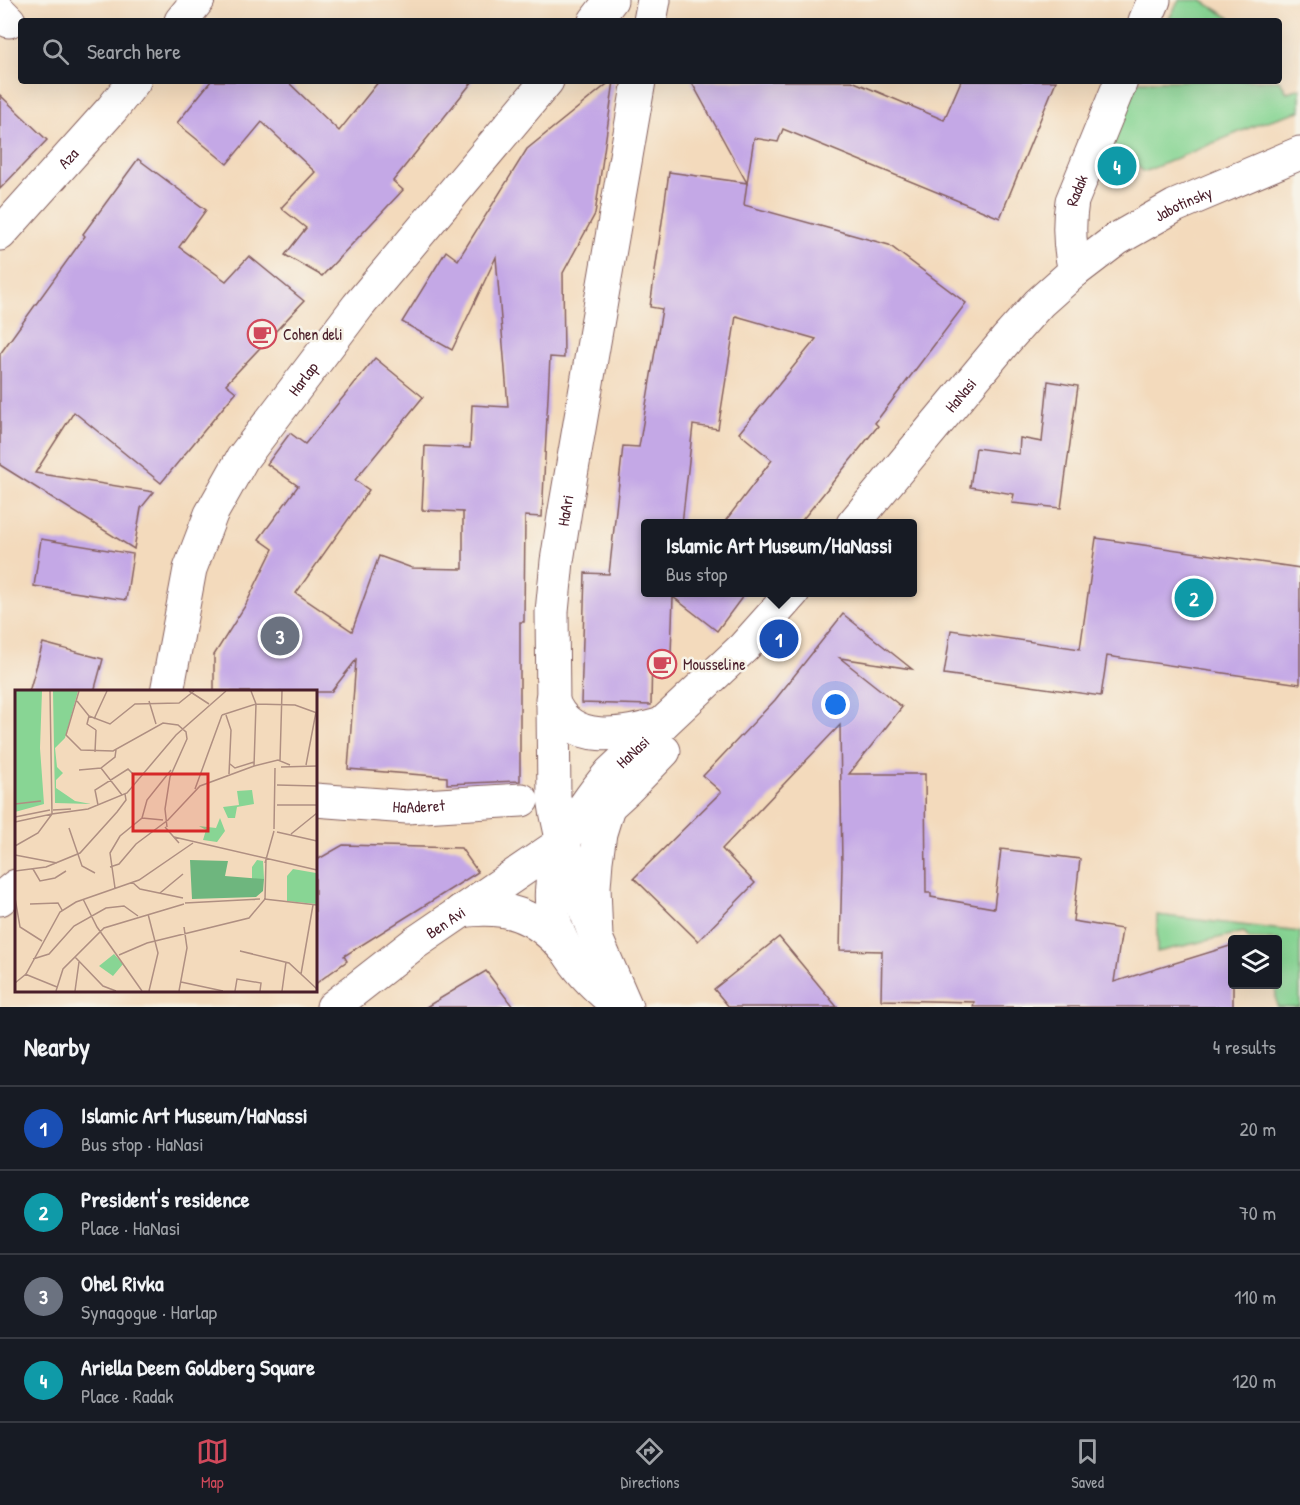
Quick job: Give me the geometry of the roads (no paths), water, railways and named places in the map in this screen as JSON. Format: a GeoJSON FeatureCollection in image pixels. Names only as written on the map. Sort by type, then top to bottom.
{"type":"FeatureCollection","features":[{"type":"Feature","properties":{"kind":"street"},"geometry":{"type":"LineString","coordinates":[[183,18],[198,0]]}},
{"type":"Feature","properties":{"kind":"street"},"geometry":{"type":"LineString","coordinates":[[597,18],[611,0]]}},
{"type":"Feature","properties":{"kind":"street"},"geometry":{"type":"LineString","coordinates":[[651,18],[654,0]]}},
{"type":"Feature","properties":{"kind":"street"},"geometry":{"type":"LineString","coordinates":[[1146,18],[1154,0]]}},
{"type":"Feature","properties":{"kind":"street","name":"Aza"},"geometry":{"type":"LineString","coordinates":[[0,234],[132,84]]}},
{"type":"Feature","properties":{"kind":"street","name":"Harlap"},"geometry":{"type":"LineString","coordinates":[[167,690],[190,569],[211,514],[242,459],[358,306],[544,84]]}},
{"type":"Feature","properties":{"kind":"street","name":"HaAri"},"geometry":{"type":"LineString","coordinates":[[596,938],[571,870],[554,798],[552,612],[557,561],[638,84]]}},
{"type":"Feature","properties":{"kind":"street","name":"Radak"},"geometry":{"type":"LineString","coordinates":[[1075,271],[1069,249],[1072,201],[1120,84]]}},
{"type":"Feature","properties":{"kind":"street","name":"Jabotinsky"},"geometry":{"type":"LineString","coordinates":[[1075,271],[1117,240],[1175,206],[1300,153]]}},
{"type":"Feature","properties":{"kind":"street","name":"HaNasi"},"geometry":{"type":"LineString","coordinates":[[857,519],[1006,340],[1039,303],[1075,271]]}},
{"type":"Feature","properties":{"kind":"street","name":"HaNasi"},"geometry":{"type":"LineString","coordinates":[[621,1007],[581,972],[566,951],[556,927],[551,893],[552,876],[563,842],[593,794],[610,773],[744,647],[789,597]]}},
{"type":"Feature","properties":{"kind":"street","name":"HaNasi"},"geometry":{"type":"LineString","coordinates":[[563,842],[608,807],[672,742],[703,706],[744,647]]}},
{"type":"Feature","properties":{"kind":"street"},"geometry":{"type":"LineString","coordinates":[[552,699],[564,719],[587,732],[624,733],[662,724]]}},
{"type":"Feature","properties":{"kind":"street","name":"HaAderet"},"geometry":{"type":"LineString","coordinates":[[316,800],[406,807],[522,800]]}},
{"type":"Feature","properties":{"kind":"street","name":"HaNasi"},"geometry":{"type":"LineString","coordinates":[[608,807],[600,833],[596,861],[594,888],[596,938],[626,1007]]}},
{"type":"Feature","properties":{"kind":"street","name":"Ben Avi"},"geometry":{"type":"LineString","coordinates":[[333,1007],[415,943],[563,842]]}},
{"type":"Feature","properties":{"kind":"street"},"geometry":{"type":"LineString","coordinates":[[0,900],[15,887]]}},
{"type":"Feature","properties":{"kind":"street"},"geometry":{"type":"LineString","coordinates":[[461,911],[494,909],[522,915],[548,932],[566,951]]}},
{"type":"Feature","properties":{"kind":"place","name":"Ariella Deem Goldberg Square"},"geometry":{"type":"Point","coordinates":[1117,166]}},
{"type":"Feature","properties":{"kind":"place","name":"Cohen deli"},"geometry":{"type":"Point","coordinates":[262,334]}},
{"type":"Feature","properties":{"kind":"place","name":"President's residence"},"geometry":{"type":"Point","coordinates":[1194,598]}},
{"type":"Feature","properties":{"kind":"place","name":"Ohel Rivka"},"geometry":{"type":"Point","coordinates":[280,636]}},
{"type":"Feature","properties":{"kind":"place","name":"Islamic Art Museum/HaNassi"},"geometry":{"type":"Point","coordinates":[779,639]}},
{"type":"Feature","properties":{"kind":"place","name":"Mousseline"},"geometry":{"type":"Point","coordinates":[662,664]}}]}
